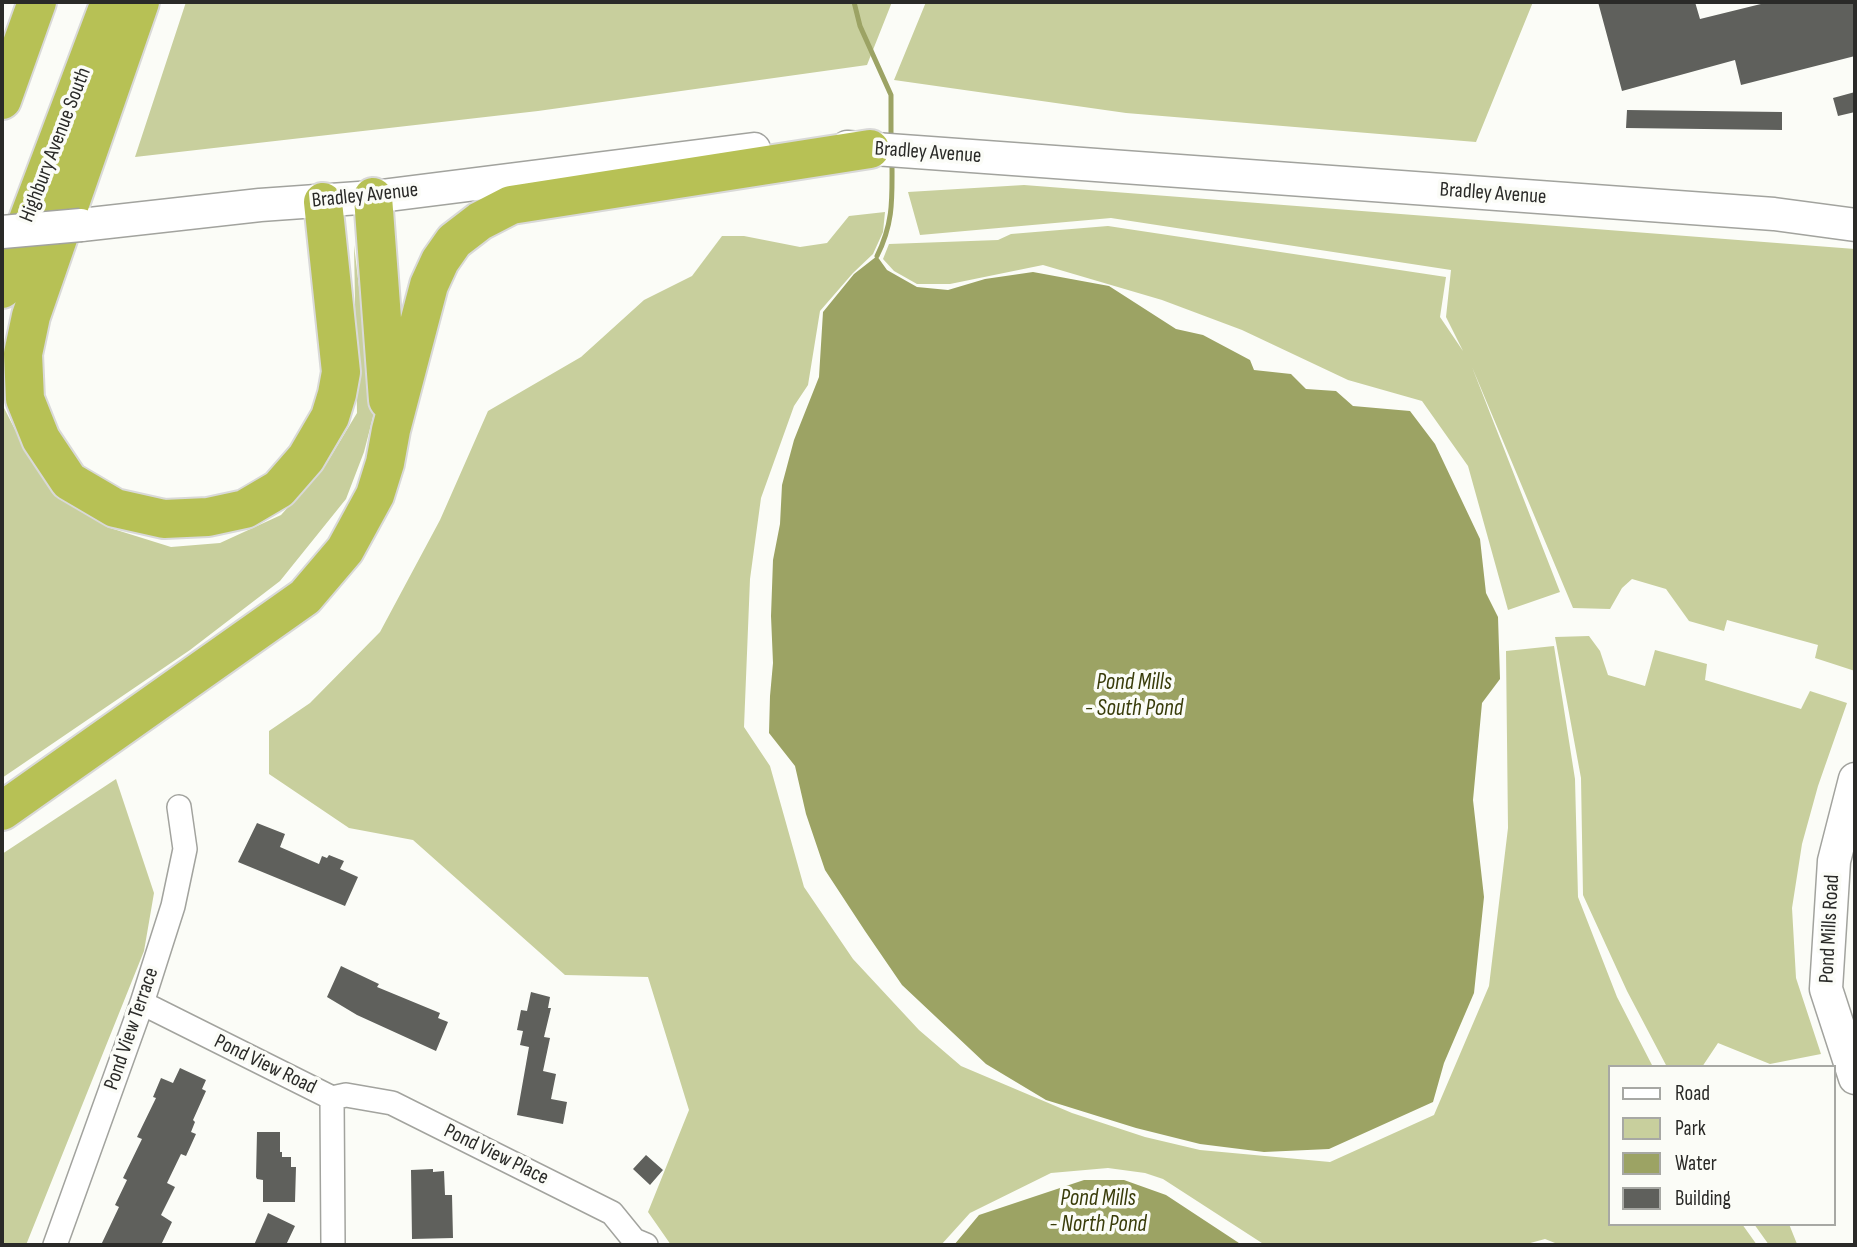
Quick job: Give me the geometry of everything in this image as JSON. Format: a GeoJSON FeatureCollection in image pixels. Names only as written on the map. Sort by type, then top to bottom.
{"type":"FeatureCollection","features":[{"type":"Feature","properties":{"kind":"highway"},"geometry":{"type":"LineString","coordinates":[[2,26],[11,2]]}},
{"type":"Feature","properties":{"kind":"highway"},"geometry":{"type":"LineString","coordinates":[[2,100],[37,2]]}},
{"type":"Feature","properties":{"kind":"highway","name":"Highbury Avenue South"},"geometry":{"type":"LineString","coordinates":[[2,289],[110,2]]}},
{"type":"Feature","properties":{"kind":"highway"},"geometry":{"type":"LineString","coordinates":[[140,2],[31,316],[23,354],[25,400],[41,439],[69,481],[115,508],[164,519],[208,517],[245,509],[279,489],[306,458],[330,418],[341,372],[323,202]]}},
{"type":"Feature","properties":{"kind":"highway"},"geometry":{"type":"LineString","coordinates":[[2,811],[305,597],[345,550],[375,495],[386,463],[391,430],[429,285],[440,261],[454,241],[480,221],[511,205],[870,149]]}},
{"type":"Feature","properties":{"kind":"highway"},"geometry":{"type":"LineString","coordinates":[[373,197],[391,430]]}},
{"type":"Feature","properties":{"kind":"main road","name":"Bradley Avenue"},"geometry":{"type":"LineString","coordinates":[[2,232],[260,205],[373,197],[793,143],[1796,217],[1855,202]]}},
{"type":"Feature","properties":{"kind":"main road"},"geometry":{"type":"LineString","coordinates":[[1796,217],[1855,225]]}},
{"type":"Feature","properties":{"kind":"main road","name":"Pond Mills Road"},"geometry":{"type":"LineString","coordinates":[[1855,779],[1834,860],[1826,989],[1855,1078]]}},
{"type":"Feature","properties":{"kind":"street","name":"Pond View Terrace"},"geometry":{"type":"LineString","coordinates":[[55,1245],[142,1003],[173,906],[185,849],[179,807]]}},
{"type":"Feature","properties":{"kind":"street","name":"Pond View Road"},"geometry":{"type":"LineString","coordinates":[[142,1003],[332,1098],[333,1245]]}},
{"type":"Feature","properties":{"kind":"street","name":"Pond View Place"},"geometry":{"type":"LineString","coordinates":[[332,1098],[346,1095],[392,1103],[612,1213],[634,1240],[646,1245]]}},
{"type":"Feature","properties":{"kind":"green space"},"geometry":{"type":"Polygon","coordinates":[[[186,2],[892,2],[867,65],[538,111],[135,157],[186,2]]]}},
{"type":"Feature","properties":{"kind":"green space"},"geometry":{"type":"Polygon","coordinates":[[[926,2],[1533,2],[1476,142],[1126,113],[894,80],[926,2]]]}},
{"type":"Feature","properties":{"kind":"green space"},"geometry":{"type":"Polygon","coordinates":[[[1024,185],[1855,249],[1855,671],[1815,658],[1818,645],[1727,620],[1724,631],[1689,621],[1666,589],[1632,579],[1622,588],[1610,609],[1573,608],[1472,367],[1560,592],[1508,610],[1468,466],[1422,401],[1348,380],[1242,330],[1162,300],[1043,265],[950,284],[917,284],[894,271],[883,259],[889,244],[998,240],[1011,234],[1108,226],[1446,277],[1440,317],[1463,351],[1446,317],[1451,270],[1111,218],[920,235],[908,192],[1024,185]]]}},
{"type":"Feature","properties":{"kind":"green space"},"geometry":{"type":"Polygon","coordinates":[[[885,212],[883,232],[873,254],[820,311],[808,385],[794,406],[761,498],[750,579],[744,727],[770,766],[804,887],[853,959],[919,1030],[961,1066],[1072,1113],[1145,1137],[1200,1150],[1330,1162],[1434,1115],[1489,986],[1508,828],[1506,651],[1554,646],[1575,779],[1578,897],[1617,997],[1652,1065],[1608,1065],[1608,1226],[1743,1226],[1757,1245],[1560,1245],[1545,1239],[1523,1245],[1265,1245],[1163,1179],[1145,1173],[1108,1168],[1051,1173],[970,1213],[941,1245],[671,1245],[648,1212],[689,1110],[648,977],[565,975],[413,840],[349,828],[269,774],[269,731],[310,703],[380,632],[440,520],[488,411],[581,357],[644,300],[692,276],[722,236],[744,236],[800,247],[827,243],[849,216],[885,212]]]}},
{"type":"Feature","properties":{"kind":"green space"},"geometry":{"type":"Polygon","coordinates":[[[354,245],[374,413],[364,452],[346,499],[280,581],[190,650],[2,778],[2,364],[10,342],[3,406],[27,453],[53,490],[107,527],[171,547],[220,543],[281,515],[325,466],[357,413],[354,245]]]}},
{"type":"Feature","properties":{"kind":"green space"},"geometry":{"type":"Polygon","coordinates":[[[1589,636],[1600,651],[1608,675],[1645,686],[1655,650],[1707,664],[1705,680],[1801,709],[1810,691],[1847,703],[1818,786],[1802,844],[1792,908],[1796,978],[1821,1054],[1770,1064],[1718,1043],[1703,1065],[1666,1065],[1627,991],[1583,895],[1581,778],[1555,637],[1589,636]]]}},
{"type":"Feature","properties":{"kind":"green space"},"geometry":{"type":"Polygon","coordinates":[[[116,779],[154,893],[144,951],[26,1245],[2,1245],[2,854],[116,779]]]}},
{"type":"Feature","properties":{"kind":"green space"},"geometry":{"type":"Polygon","coordinates":[[[1755,1226],[1790,1226],[1797,1244],[1801,1245],[1769,1245],[1755,1226]]]}},
{"type":"Feature","properties":{"kind":"water","name":"Pond Mills - South Pond"},"geometry":{"type":"Polygon","coordinates":[[[877,256],[887,270],[917,287],[948,290],[985,279],[1033,272],[1109,286],[1176,329],[1203,335],[1250,360],[1254,370],[1291,374],[1306,389],[1336,391],[1353,406],[1410,411],[1435,444],[1480,539],[1486,593],[1498,617],[1500,679],[1482,703],[1473,800],[1484,897],[1474,993],[1444,1063],[1433,1102],[1329,1149],[1264,1152],[1200,1144],[1136,1128],[1046,1100],[986,1064],[902,985],[865,931],[825,870],[806,814],[795,766],[769,733],[773,663],[771,616],[773,560],[780,524],[782,485],[794,440],[819,377],[823,312],[854,274],[877,256]]]}},
{"type":"Feature","properties":{"kind":"water","name":"Pond Mills - North Pond"},"geometry":{"type":"Polygon","coordinates":[[[1084,1180],[1124,1180],[1166,1195],[1242,1245],[954,1245],[979,1215],[1084,1180]]]}},
{"type":"Feature","properties":{"kind":"building"},"geometry":{"type":"Polygon","coordinates":[[[1598,2],[1695,2],[1700,19],[1769,2],[1855,2],[1855,56],[1741,85],[1735,60],[1622,91],[1598,2]]]}},
{"type":"Feature","properties":{"kind":"building"},"geometry":{"type":"Polygon","coordinates":[[[1855,92],[1855,112],[1838,116],[1833,98],[1855,92]]]}},
{"type":"Feature","properties":{"kind":"building"},"geometry":{"type":"Polygon","coordinates":[[[1627,110],[1782,112],[1782,130],[1626,128],[1627,110]]]}},
{"type":"Feature","properties":{"kind":"building"},"geometry":{"type":"Polygon","coordinates":[[[257,823],[285,834],[280,847],[319,864],[322,856],[327,858],[329,855],[344,861],[340,869],[358,877],[345,906],[238,862],[257,823]]]}},
{"type":"Feature","properties":{"kind":"building"},"geometry":{"type":"Polygon","coordinates":[[[341,966],[379,984],[377,987],[440,1013],[438,1018],[448,1022],[436,1051],[357,1015],[327,997],[341,966]]]}},
{"type":"Feature","properties":{"kind":"building"},"geometry":{"type":"Polygon","coordinates":[[[531,992],[550,997],[548,1008],[551,1008],[544,1037],[550,1038],[543,1071],[556,1074],[551,1099],[567,1102],[563,1124],[517,1115],[529,1047],[520,1045],[523,1031],[517,1030],[521,1010],[527,1011],[531,992]]]}},
{"type":"Feature","properties":{"kind":"building"},"geometry":{"type":"Polygon","coordinates":[[[180,1068],[206,1080],[202,1089],[206,1091],[193,1120],[195,1122],[191,1132],[196,1134],[186,1156],[181,1154],[167,1183],[175,1187],[161,1215],[172,1222],[161,1245],[101,1245],[119,1207],[115,1205],[127,1180],[123,1178],[142,1139],[137,1137],[156,1098],[153,1097],[161,1078],[173,1083],[180,1068]]]}},
{"type":"Feature","properties":{"kind":"building"},"geometry":{"type":"Polygon","coordinates":[[[257,1132],[280,1132],[282,1157],[291,1157],[291,1167],[296,1167],[295,1202],[263,1202],[263,1180],[256,1177],[257,1132]]]}},
{"type":"Feature","properties":{"kind":"building"},"geometry":{"type":"Polygon","coordinates":[[[646,1155],[663,1170],[650,1185],[633,1169],[646,1155]]]}},
{"type":"Feature","properties":{"kind":"building"},"geometry":{"type":"Polygon","coordinates":[[[433,1169],[433,1172],[444,1171],[445,1195],[452,1195],[453,1238],[412,1239],[411,1170],[433,1169]]]}},
{"type":"Feature","properties":{"kind":"building"},"geometry":{"type":"Polygon","coordinates":[[[268,1213],[295,1226],[286,1245],[254,1245],[268,1213]]]}},
{"type":"Feature","properties":{"kind":"waterway"},"geometry":{"type":"LineString","coordinates":[[854,2],[860,26],[891,95],[891,140]]}},
{"type":"Feature","properties":{"kind":"waterway"},"geometry":{"type":"LineString","coordinates":[[877,256],[889,221],[892,160]]}}]}
